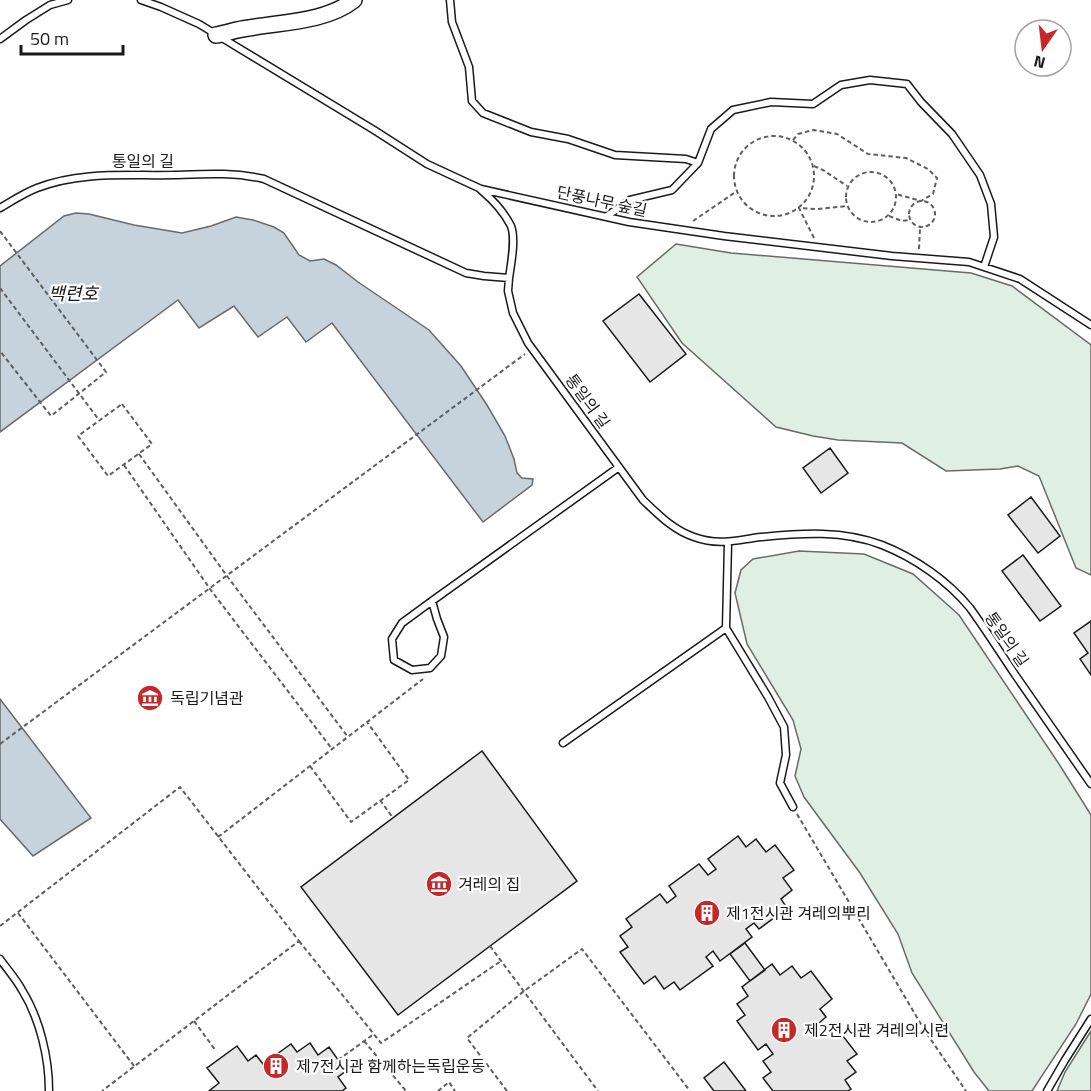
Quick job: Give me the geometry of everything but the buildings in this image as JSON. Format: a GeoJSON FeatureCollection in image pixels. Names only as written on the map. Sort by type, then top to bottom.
{"type":"FeatureCollection","features":[{"type":"Feature","properties":{"kind":"street"},"geometry":{"type":"LineString","coordinates":[[216,35],[294,22],[325,14],[354,0]]}},
{"type":"Feature","properties":{"kind":"lane"},"geometry":{"type":"LineString","coordinates":[[0,39],[50,5],[68,0]]}},
{"type":"Feature","properties":{"kind":"lane","name":"단풍나무 숲길"},"geometry":{"type":"LineString","coordinates":[[141,0],[181,15],[427,164],[481,189],[629,222],[681,230],[819,248],[969,262],[1020,279],[1091,325]]}},
{"type":"Feature","properties":{"kind":"lane"},"geometry":{"type":"LineString","coordinates":[[450,0],[452,22],[469,67],[472,101],[483,113],[531,132],[568,139],[615,155],[686,159],[699,163]]}},
{"type":"Feature","properties":{"kind":"lane"},"geometry":{"type":"LineString","coordinates":[[607,216],[630,200],[672,190],[699,163],[711,129],[733,110],[771,102],[813,104],[841,85],[870,80],[907,84],[952,134],[980,175],[991,204],[994,237],[984,267]]}},
{"type":"Feature","properties":{"kind":"lane","name":"통일의 길"},"geometry":{"type":"LineString","coordinates":[[0,208],[36,189],[70,178],[110,174],[244,174],[264,179],[466,273],[509,278],[508,291],[513,313],[532,348],[643,500],[663,519],[695,537],[728,543],[799,534],[845,535],[882,546],[933,574],[970,609],[1091,784]]}},
{"type":"Feature","properties":{"kind":"lane"},"geometry":{"type":"LineString","coordinates":[[481,189],[494,201],[511,227],[513,241],[509,278]]}},
{"type":"Feature","properties":{"kind":"lane"},"geometry":{"type":"LineString","coordinates":[[432,601],[444,637],[441,656],[430,668],[412,670],[394,660],[392,639],[402,624],[432,601],[620,467]]}},
{"type":"Feature","properties":{"kind":"lane"},"geometry":{"type":"LineString","coordinates":[[728,543],[726,628],[784,727],[786,755],[780,783],[793,807]]}},
{"type":"Feature","properties":{"kind":"lane"},"geometry":{"type":"LineString","coordinates":[[563,743],[726,628]]}},
{"type":"Feature","properties":{"kind":"lane"},"geometry":{"type":"LineString","coordinates":[[0,959],[24,992],[36,1020],[45,1048],[49,1091]]}},
{"type":"Feature","properties":{"kind":"lane"},"geometry":{"type":"LineString","coordinates":[[1047,1091],[1091,1019]]}},
{"type":"Feature","properties":{"kind":"path"},"geometry":{"type":"LineString","coordinates":[[793,140],[798,134],[813,130],[837,134],[868,154],[906,158],[928,169],[937,178],[933,194],[921,201],[916,202],[910,208],[908,216],[912,224],[920,227],[932,223],[935,215],[933,206],[929,203],[921,201],[896,194]]}},
{"type":"Feature","properties":{"kind":"path"},"geometry":{"type":"LineString","coordinates":[[767,136],[780,136],[793,140],[804,148],[813,166],[814,186],[808,198],[799,208],[788,214],[775,216],[761,214],[749,208],[740,198],[735,186],[736,160],[744,148],[754,140],[767,136]]}},
{"type":"Feature","properties":{"kind":"path"},"geometry":{"type":"LineString","coordinates":[[813,166],[847,186]]}},
{"type":"Feature","properties":{"kind":"path"},"geometry":{"type":"LineString","coordinates":[[866,172],[882,175],[894,186],[896,194],[894,209],[882,221],[866,223],[851,214],[845,197],[847,186],[858,175],[866,172]]}},
{"type":"Feature","properties":{"kind":"path"},"geometry":{"type":"LineString","coordinates":[[681,230],[737,191]]}},
{"type":"Feature","properties":{"kind":"path"},"geometry":{"type":"LineString","coordinates":[[799,208],[847,206]]}},
{"type":"Feature","properties":{"kind":"path"},"geometry":{"type":"LineString","coordinates":[[799,208],[819,248]]}},
{"type":"Feature","properties":{"kind":"path"},"geometry":{"type":"LineString","coordinates":[[888,216],[902,221],[910,220]]}},
{"type":"Feature","properties":{"kind":"path"},"geometry":{"type":"LineString","coordinates":[[918,258],[920,227]]}},
{"type":"Feature","properties":{"kind":"path"},"geometry":{"type":"LineString","coordinates":[[0,231],[106,372],[51,416],[0,351]]}},
{"type":"Feature","properties":{"kind":"path"},"geometry":{"type":"LineString","coordinates":[[0,288],[99,420]]}},
{"type":"Feature","properties":{"kind":"path"},"geometry":{"type":"LineString","coordinates":[[0,744],[532,348]]}},
{"type":"Feature","properties":{"kind":"path"},"geometry":{"type":"LineString","coordinates":[[122,404],[152,444],[108,476],[78,436],[99,420],[122,404]]}},
{"type":"Feature","properties":{"kind":"path"},"geometry":{"type":"LineString","coordinates":[[139,454],[227,576],[348,736]]}},
{"type":"Feature","properties":{"kind":"path"},"geometry":{"type":"LineString","coordinates":[[124,465],[210,588],[332,749]]}},
{"type":"Feature","properties":{"kind":"path"},"geometry":{"type":"LineString","coordinates":[[218,837],[429,674]]}},
{"type":"Feature","properties":{"kind":"path"},"geometry":{"type":"LineString","coordinates":[[310,766],[351,822],[409,780],[367,722]]}},
{"type":"Feature","properties":{"kind":"path"},"geometry":{"type":"LineString","coordinates":[[0,926],[180,787],[381,1043],[501,961]]}},
{"type":"Feature","properties":{"kind":"path"},"geometry":{"type":"LineString","coordinates":[[380,800],[393,818]]}},
{"type":"Feature","properties":{"kind":"path"},"geometry":{"type":"LineString","coordinates":[[793,807],[919,1021],[966,1091]]}},
{"type":"Feature","properties":{"kind":"path"},"geometry":{"type":"LineString","coordinates":[[18,913],[134,1066]]}},
{"type":"Feature","properties":{"kind":"path"},"geometry":{"type":"LineString","coordinates":[[102,1091],[299,941]]}},
{"type":"Feature","properties":{"kind":"path"},"geometry":{"type":"LineString","coordinates":[[490,946],[598,1091]]}},
{"type":"Feature","properties":{"kind":"path"},"geometry":{"type":"LineString","coordinates":[[507,1091],[466,1038],[582,948],[690,1091]]}},
{"type":"Feature","properties":{"kind":"path"},"geometry":{"type":"LineString","coordinates":[[194,1021],[216,1051]]}},
{"type":"Feature","properties":{"kind":"path"},"geometry":{"type":"LineString","coordinates":[[338,1060],[374,1034]]}},
{"type":"Feature","properties":{"kind":"path"},"geometry":{"type":"LineString","coordinates":[[364,1041],[406,1091]]}},
{"type":"Feature","properties":{"kind":"path"},"geometry":{"type":"LineString","coordinates":[[438,1091],[449,1082],[455,1091]]}},
{"type":"Feature","properties":{"kind":"green space"},"geometry":{"type":"Polygon","coordinates":[[[676,244],[731,253],[971,273],[1012,286],[1091,345],[1091,575],[1076,568],[1039,476],[1018,466],[946,471],[902,443],[838,440],[776,427],[682,343],[637,277],[676,244]]]}},
{"type":"Feature","properties":{"kind":"green space"},"geometry":{"type":"Polygon","coordinates":[[[799,551],[864,554],[913,574],[959,615],[1091,815],[1091,994],[1076,1024],[1032,1091],[989,1091],[974,1072],[912,973],[898,934],[860,873],[804,797],[795,776],[801,749],[793,720],[747,644],[735,593],[741,570],[753,559],[799,551]]]}},
{"type":"Feature","properties":{"kind":"green space"},"geometry":{"type":"Polygon","coordinates":[[[1091,1031],[1091,1091],[1057,1091],[1065,1072],[1091,1031]]]}},
{"type":"Feature","properties":{"kind":"water","name":"백련호"},"geometry":{"type":"Polygon","coordinates":[[[76,213],[182,233],[236,217],[274,227],[284,233],[299,255],[310,261],[324,259],[336,265],[429,330],[461,366],[487,405],[505,436],[517,473],[522,478],[533,479],[532,485],[483,522],[332,323],[306,342],[287,317],[258,337],[234,306],[199,328],[178,300],[0,432],[0,266],[64,216],[76,213]]]}},
{"type":"Feature","properties":{"kind":"water"},"geometry":{"type":"Polygon","coordinates":[[[0,699],[91,818],[33,856],[0,819],[0,699]]]}},
{"type":"Feature","properties":{"kind":"place","name":"독립기념관"},"geometry":{"type":"Point","coordinates":[150,698]}},
{"type":"Feature","properties":{"kind":"place","name":"겨레의 집"},"geometry":{"type":"Point","coordinates":[439,884]}},
{"type":"Feature","properties":{"kind":"place","name":"제1전시관 겨레의뿌리"},"geometry":{"type":"Point","coordinates":[707,913]}},
{"type":"Feature","properties":{"kind":"place","name":"제2전시관 겨레의시련"},"geometry":{"type":"Point","coordinates":[784,1030]}},
{"type":"Feature","properties":{"kind":"place","name":"제7전시관 함께하는독립운동"},"geometry":{"type":"Point","coordinates":[276,1066]}}]}
